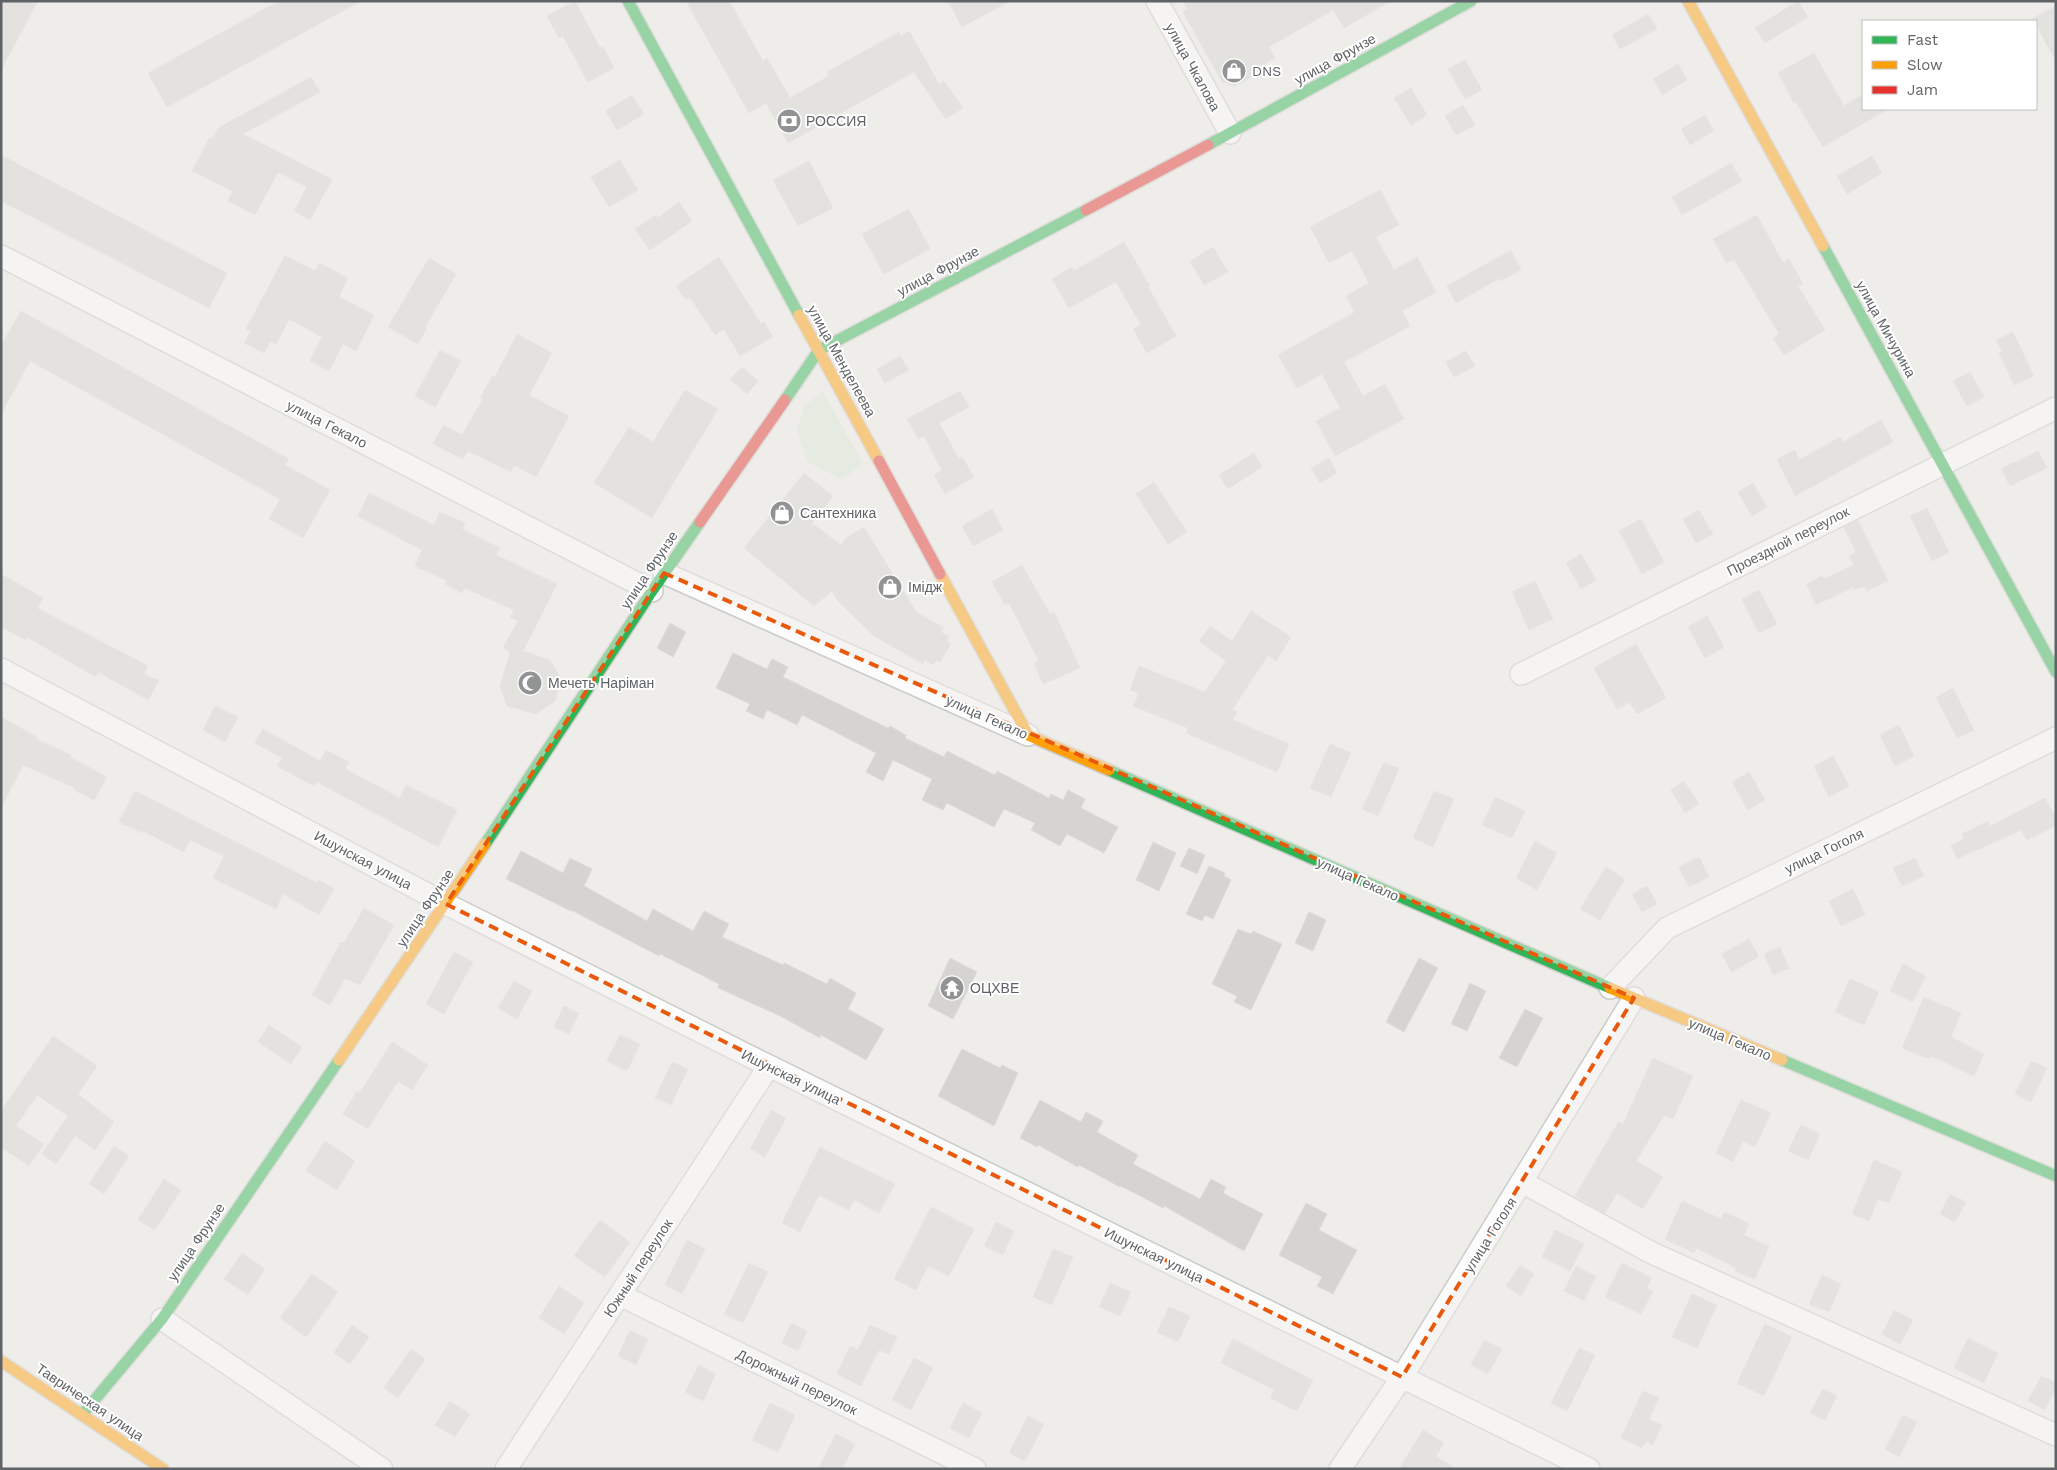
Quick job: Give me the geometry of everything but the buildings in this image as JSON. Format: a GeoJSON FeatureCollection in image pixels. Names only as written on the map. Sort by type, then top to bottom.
{"type":"FeatureCollection","features":[{"type":"Feature","properties":{"kind":"main road","name":"улица Менделеева"},"geometry":{"type":"LineString","coordinates":[[628,1],[1028,735]]}},
{"type":"Feature","properties":{"kind":"main road","name":"улица Фрунзе"},"geometry":{"type":"LineString","coordinates":[[82,1415],[162,1319],[446,904],[664,573],[819,350],[1230,133],[1471,1]]}},
{"type":"Feature","properties":{"kind":"main road","name":"улица Мичурина"},"geometry":{"type":"LineString","coordinates":[[1688,1],[2056,672]]}},
{"type":"Feature","properties":{"kind":"main road","name":"улица Гекало"},"geometry":{"type":"LineString","coordinates":[[1028,735],[1610,988],[2056,1176]]}},
{"type":"Feature","properties":{"kind":"main road","name":"Таврическая улица"},"geometry":{"type":"LineString","coordinates":[[1,1361],[163,1469]]}},
{"type":"Feature","properties":{"kind":"street","name":"улица Чкалова"},"geometry":{"type":"LineString","coordinates":[[1157,1],[1230,133]]}},
{"type":"Feature","properties":{"kind":"street","name":"улица Гекало"},"geometry":{"type":"LineString","coordinates":[[1,256],[652,591]]}},
{"type":"Feature","properties":{"kind":"street","name":"Проездной переулок"},"geometry":{"type":"LineString","coordinates":[[1521,674],[2056,408]]}},
{"type":"Feature","properties":{"kind":"street","name":"улица Гекало"},"geometry":{"type":"LineString","coordinates":[[664,573],[1028,735]]}},
{"type":"Feature","properties":{"kind":"street","name":"Ишунская улица"},"geometry":{"type":"LineString","coordinates":[[1,669],[446,904],[769,1066],[1588,1469]]}},
{"type":"Feature","properties":{"kind":"street","name":"улица Гоголя"},"geometry":{"type":"LineString","coordinates":[[1610,988],[1666,928],[2056,738]]}},
{"type":"Feature","properties":{"kind":"street","name":"улица Гоголя"},"geometry":{"type":"LineString","coordinates":[[1340,1469],[1402,1376],[1634,998]]}},
{"type":"Feature","properties":{"kind":"street","name":"Южный переулок"},"geometry":{"type":"LineString","coordinates":[[506,1469],[769,1066]]}},
{"type":"Feature","properties":{"kind":"street"},"geometry":{"type":"LineString","coordinates":[[1522,1182],[1652,1253],[2056,1435]]}},
{"type":"Feature","properties":{"kind":"street","name":"Дорожный переулок"},"geometry":{"type":"LineString","coordinates":[[620,1295],[975,1469]]}},
{"type":"Feature","properties":{"kind":"street"},"geometry":{"type":"LineString","coordinates":[[162,1319],[382,1469]]}},
{"type":"Feature","properties":{"kind":"highlighted area"},"geometry":{"type":"Polygon","coordinates":[[[664,573],[1634,998],[1402,1377],[446,904],[664,573]]]}},
{"type":"Feature","properties":{"kind":"green space"},"geometry":{"type":"Polygon","coordinates":[[[823,392],[863,464],[842,479],[808,462],[797,430],[805,405],[823,392]]]}},
{"type":"Feature","properties":{"kind":"traffic: fast"},"geometry":{"type":"LineString","coordinates":[[628,1],[799,315]]}},
{"type":"Feature","properties":{"kind":"traffic: fast"},"geometry":{"type":"LineString","coordinates":[[1208,145],[1471,1]]}},
{"type":"Feature","properties":{"kind":"traffic: fast"},"geometry":{"type":"LineString","coordinates":[[785,400],[819,350],[1086,210]]}},
{"type":"Feature","properties":{"kind":"traffic: fast"},"geometry":{"type":"LineString","coordinates":[[1823,246],[2056,672]]}},
{"type":"Feature","properties":{"kind":"traffic: fast"},"geometry":{"type":"LineString","coordinates":[[485,844],[652,591],[700,522]]}},
{"type":"Feature","properties":{"kind":"traffic: fast"},"geometry":{"type":"LineString","coordinates":[[1109,770],[1610,988]]}},
{"type":"Feature","properties":{"kind":"traffic: fast"},"geometry":{"type":"LineString","coordinates":[[82,1415],[162,1319],[339,1060]]}},
{"type":"Feature","properties":{"kind":"traffic: fast"},"geometry":{"type":"LineString","coordinates":[[1782,1060],[2056,1176]]}},
{"type":"Feature","properties":{"kind":"traffic: slow"},"geometry":{"type":"LineString","coordinates":[[1688,1],[1823,246]]}},
{"type":"Feature","properties":{"kind":"traffic: slow"},"geometry":{"type":"LineString","coordinates":[[799,315],[879,461]]}},
{"type":"Feature","properties":{"kind":"traffic: slow"},"geometry":{"type":"LineString","coordinates":[[940,574],[1028,735],[1109,770]]}},
{"type":"Feature","properties":{"kind":"traffic: slow"},"geometry":{"type":"LineString","coordinates":[[339,1060],[485,844]]}},
{"type":"Feature","properties":{"kind":"traffic: slow"},"geometry":{"type":"LineString","coordinates":[[1610,988],[1782,1060]]}},
{"type":"Feature","properties":{"kind":"traffic: slow"},"geometry":{"type":"LineString","coordinates":[[1,1361],[163,1469]]}},
{"type":"Feature","properties":{"kind":"traffic: jam"},"geometry":{"type":"LineString","coordinates":[[1086,210],[1208,145]]}},
{"type":"Feature","properties":{"kind":"traffic: jam"},"geometry":{"type":"LineString","coordinates":[[700,522],[785,400]]}},
{"type":"Feature","properties":{"kind":"traffic: jam"},"geometry":{"type":"LineString","coordinates":[[879,461],[940,574]]}},
{"type":"Feature","properties":{"kind":"place","name":"DNS"},"geometry":{"type":"Point","coordinates":[1234,71]}},
{"type":"Feature","properties":{"kind":"place","name":"РОССИЯ"},"geometry":{"type":"Point","coordinates":[789,121]}},
{"type":"Feature","properties":{"kind":"place","name":"Сантехника"},"geometry":{"type":"Point","coordinates":[782,513]}},
{"type":"Feature","properties":{"kind":"place","name":"Імідж"},"geometry":{"type":"Point","coordinates":[890,587]}},
{"type":"Feature","properties":{"kind":"place","name":"Мечеть Наріман"},"geometry":{"type":"Point","coordinates":[530,683]}},
{"type":"Feature","properties":{"kind":"place","name":"ОЦХВЕ"},"geometry":{"type":"Point","coordinates":[952,988]}}]}
